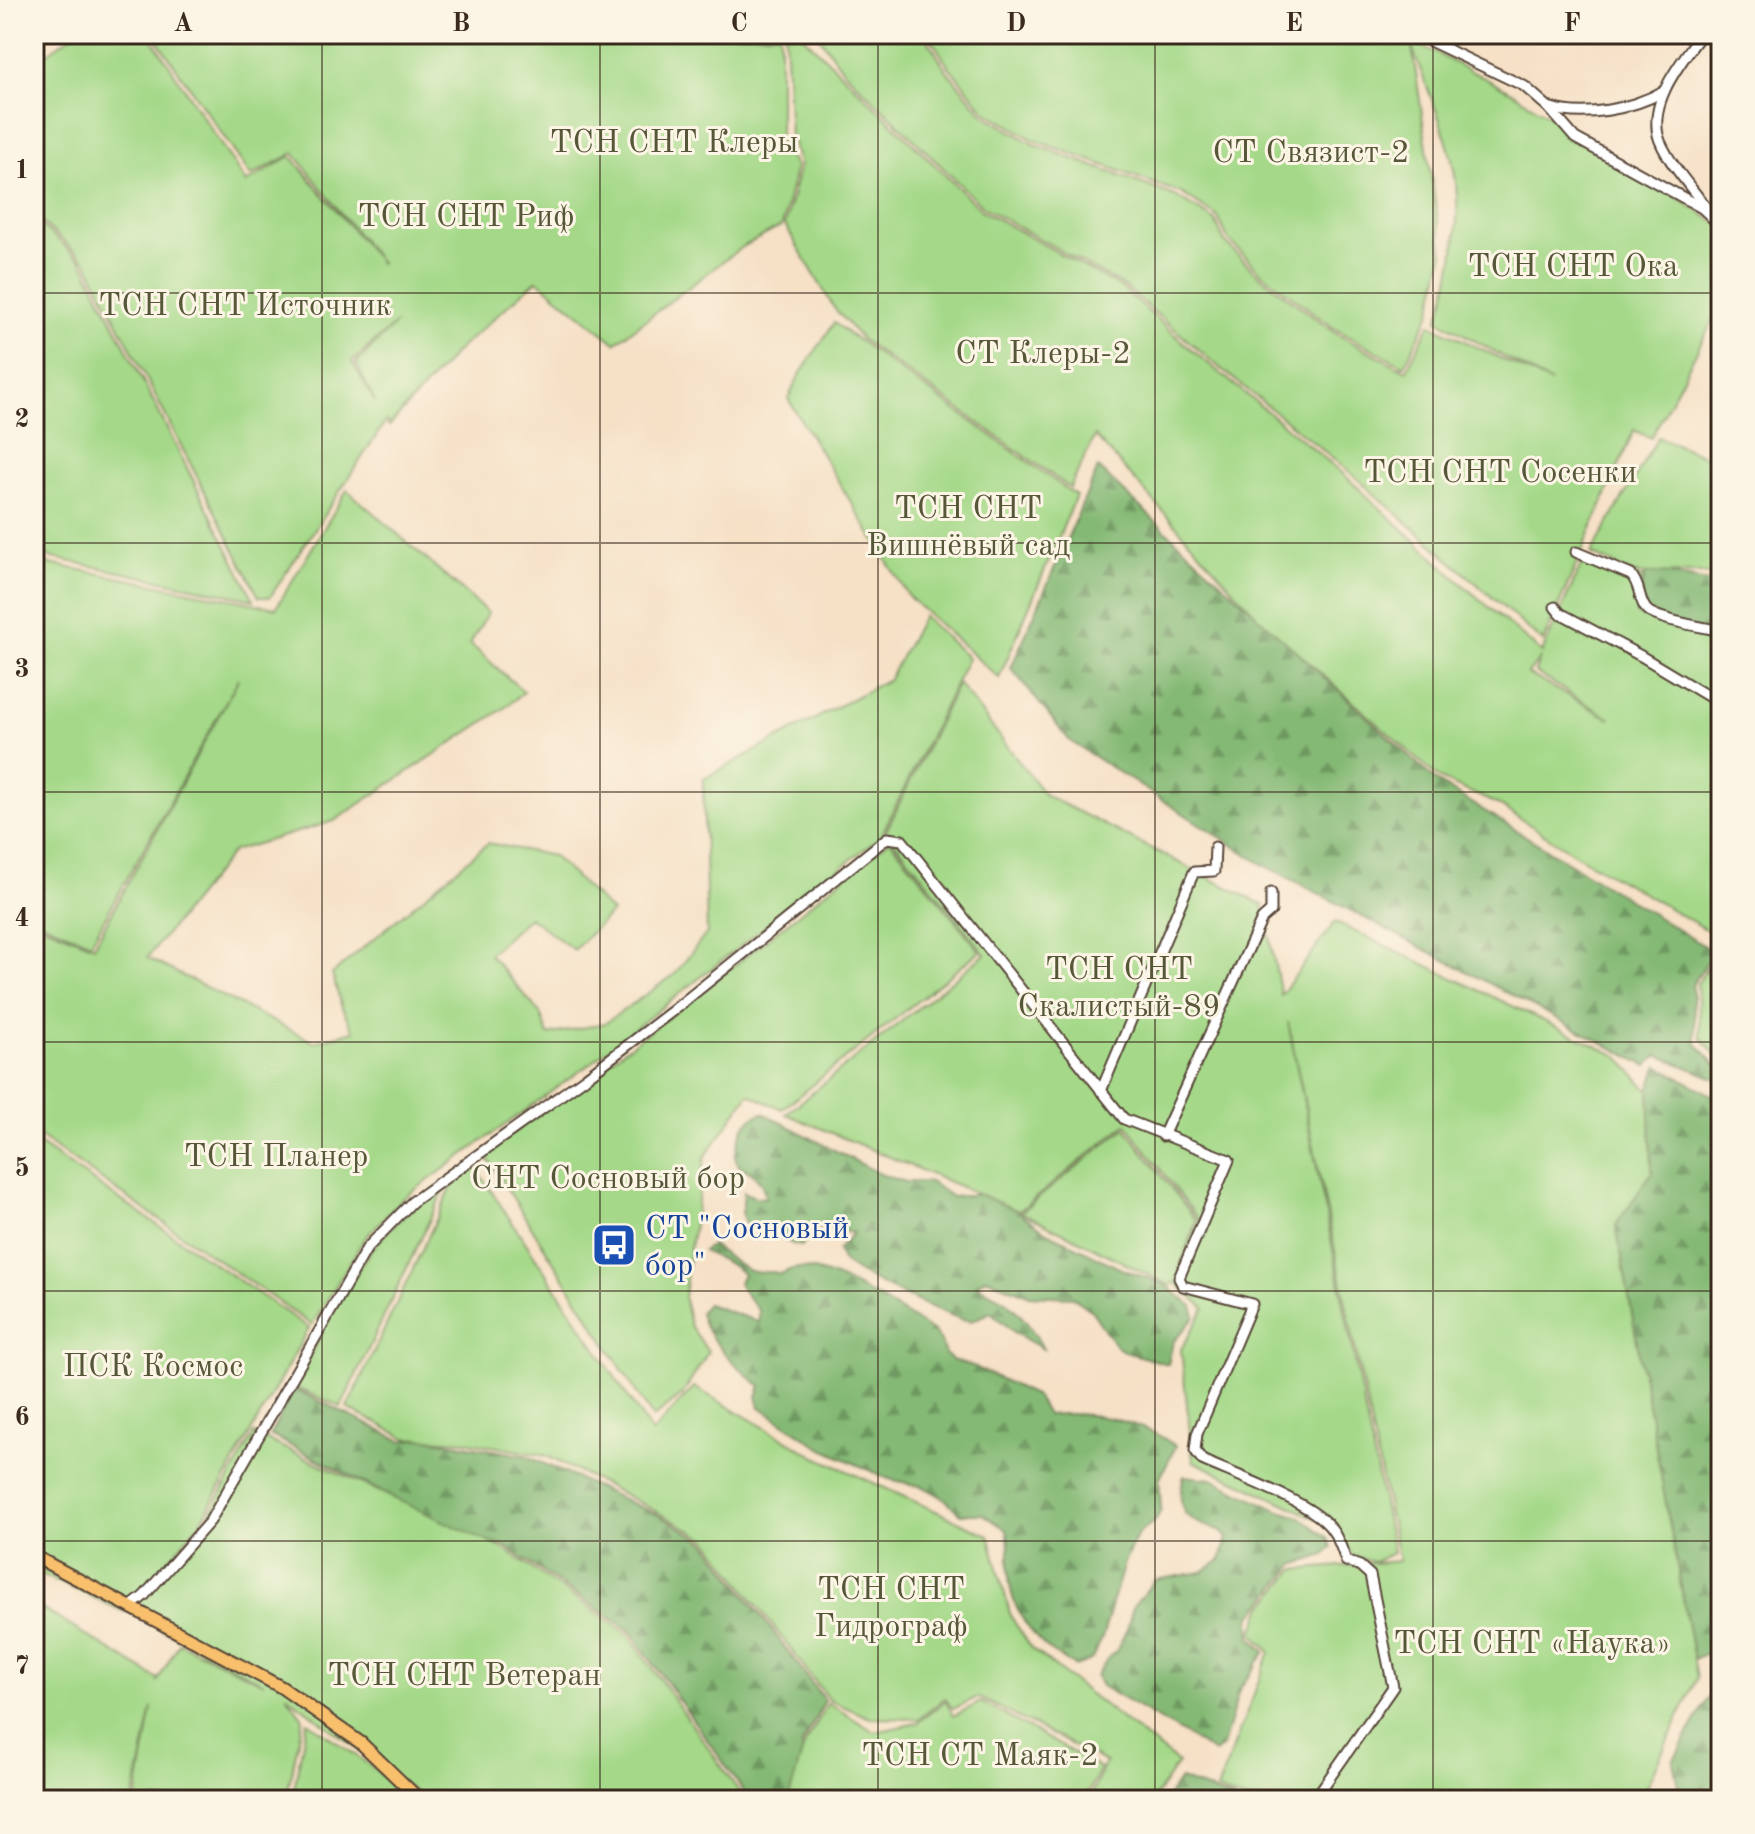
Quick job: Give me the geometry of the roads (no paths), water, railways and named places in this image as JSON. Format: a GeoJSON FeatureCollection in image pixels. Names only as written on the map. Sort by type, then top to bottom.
{"type":"FeatureCollection","features":[{"type":"Feature","properties":{"kind":"main road"},"geometry":{"type":"LineString","coordinates":[[34,1556],[251,1670],[313,1708],[361,1743],[420,1800]]}},
{"type":"Feature","properties":{"kind":"street"},"geometry":{"type":"LineString","coordinates":[[1415,34],[1524,86],[1548,107],[1575,138],[1702,208],[1718,224]]}},
{"type":"Feature","properties":{"kind":"street"},"geometry":{"type":"LineString","coordinates":[[1701,34],[1659,102],[1658,135],[1666,152],[1718,224]]}},
{"type":"Feature","properties":{"kind":"street"},"geometry":{"type":"LineString","coordinates":[[1548,107],[1579,112],[1637,104],[1666,90]]}},
{"type":"Feature","properties":{"kind":"street"},"geometry":{"type":"LineString","coordinates":[[1576,552],[1631,575],[1637,581],[1643,607],[1658,618],[1721,631]]}},
{"type":"Feature","properties":{"kind":"street"},"geometry":{"type":"LineString","coordinates":[[1555,607],[1560,613],[1641,656],[1721,704]]}},
{"type":"Feature","properties":{"kind":"street"},"geometry":{"type":"LineString","coordinates":[[130,1607],[144,1596],[210,1521],[367,1248],[412,1202],[585,1078],[887,838],[902,840],[1124,1119],[1229,1160],[1179,1278],[1183,1286],[1252,1304],[1197,1434],[1195,1450],[1202,1460],[1301,1506],[1328,1524],[1339,1541],[1346,1561],[1360,1566],[1370,1575],[1393,1687],[1314,1800]]}},
{"type":"Feature","properties":{"kind":"street"},"geometry":{"type":"LineString","coordinates":[[1101,1091],[1194,872],[1214,871],[1215,847]]}},
{"type":"Feature","properties":{"kind":"street"},"geometry":{"type":"LineString","coordinates":[[1163,1136],[1262,919],[1271,911],[1271,893]]}},
{"type":"Feature","properties":{"kind":"place","name":"СТ \"Сосновый бор\""},"geometry":{"type":"Point","coordinates":[614,1245]}},
{"type":"Feature","properties":{"kind":"park label","name":"ТСН СНТ Клеры"},"geometry":{"type":"Point","coordinates":[674,141]}},
{"type":"Feature","properties":{"kind":"park label","name":"СТ Связист-2"},"geometry":{"type":"Point","coordinates":[1311,151]}},
{"type":"Feature","properties":{"kind":"park label","name":"ТСН СНТ Риф"},"geometry":{"type":"Point","coordinates":[466,215]}},
{"type":"Feature","properties":{"kind":"park label","name":"ТСН СНТ Ока"},"geometry":{"type":"Point","coordinates":[1573,265]}},
{"type":"Feature","properties":{"kind":"park label","name":"ТСН СНТ Источник"},"geometry":{"type":"Point","coordinates":[245,304]}},
{"type":"Feature","properties":{"kind":"park label","name":"СТ Клеры-2"},"geometry":{"type":"Point","coordinates":[1043,352]}},
{"type":"Feature","properties":{"kind":"park label","name":"ТСН СНТ Сосенки"},"geometry":{"type":"Point","coordinates":[1500,471]}},
{"type":"Feature","properties":{"kind":"park label","name":"ТСН СНТ Вишнёвый сад"},"geometry":{"type":"Point","coordinates":[968,526]}},
{"type":"Feature","properties":{"kind":"park label","name":"ТСН СНТ Скалистый-89"},"geometry":{"type":"Point","coordinates":[1119,986]}},
{"type":"Feature","properties":{"kind":"park label","name":"ТСН Планер"},"geometry":{"type":"Point","coordinates":[276,1155]}},
{"type":"Feature","properties":{"kind":"park label","name":"СНТ Сосновый бор"},"geometry":{"type":"Point","coordinates":[608,1177]}},
{"type":"Feature","properties":{"kind":"park label","name":"ПСК Космос"},"geometry":{"type":"Point","coordinates":[153,1365]}},
{"type":"Feature","properties":{"kind":"park label","name":"ТСН СНТ Гидрограф"},"geometry":{"type":"Point","coordinates":[891,1606]}},
{"type":"Feature","properties":{"kind":"park label","name":"ТСН СНТ «Наука»"},"geometry":{"type":"Point","coordinates":[1532,1642]}},
{"type":"Feature","properties":{"kind":"park label","name":"ТСН СНТ Ветеран"},"geometry":{"type":"Point","coordinates":[464,1674]}},
{"type":"Feature","properties":{"kind":"park label","name":"ТСН СТ Маяк-2"},"geometry":{"type":"Point","coordinates":[980,1754]}}]}
